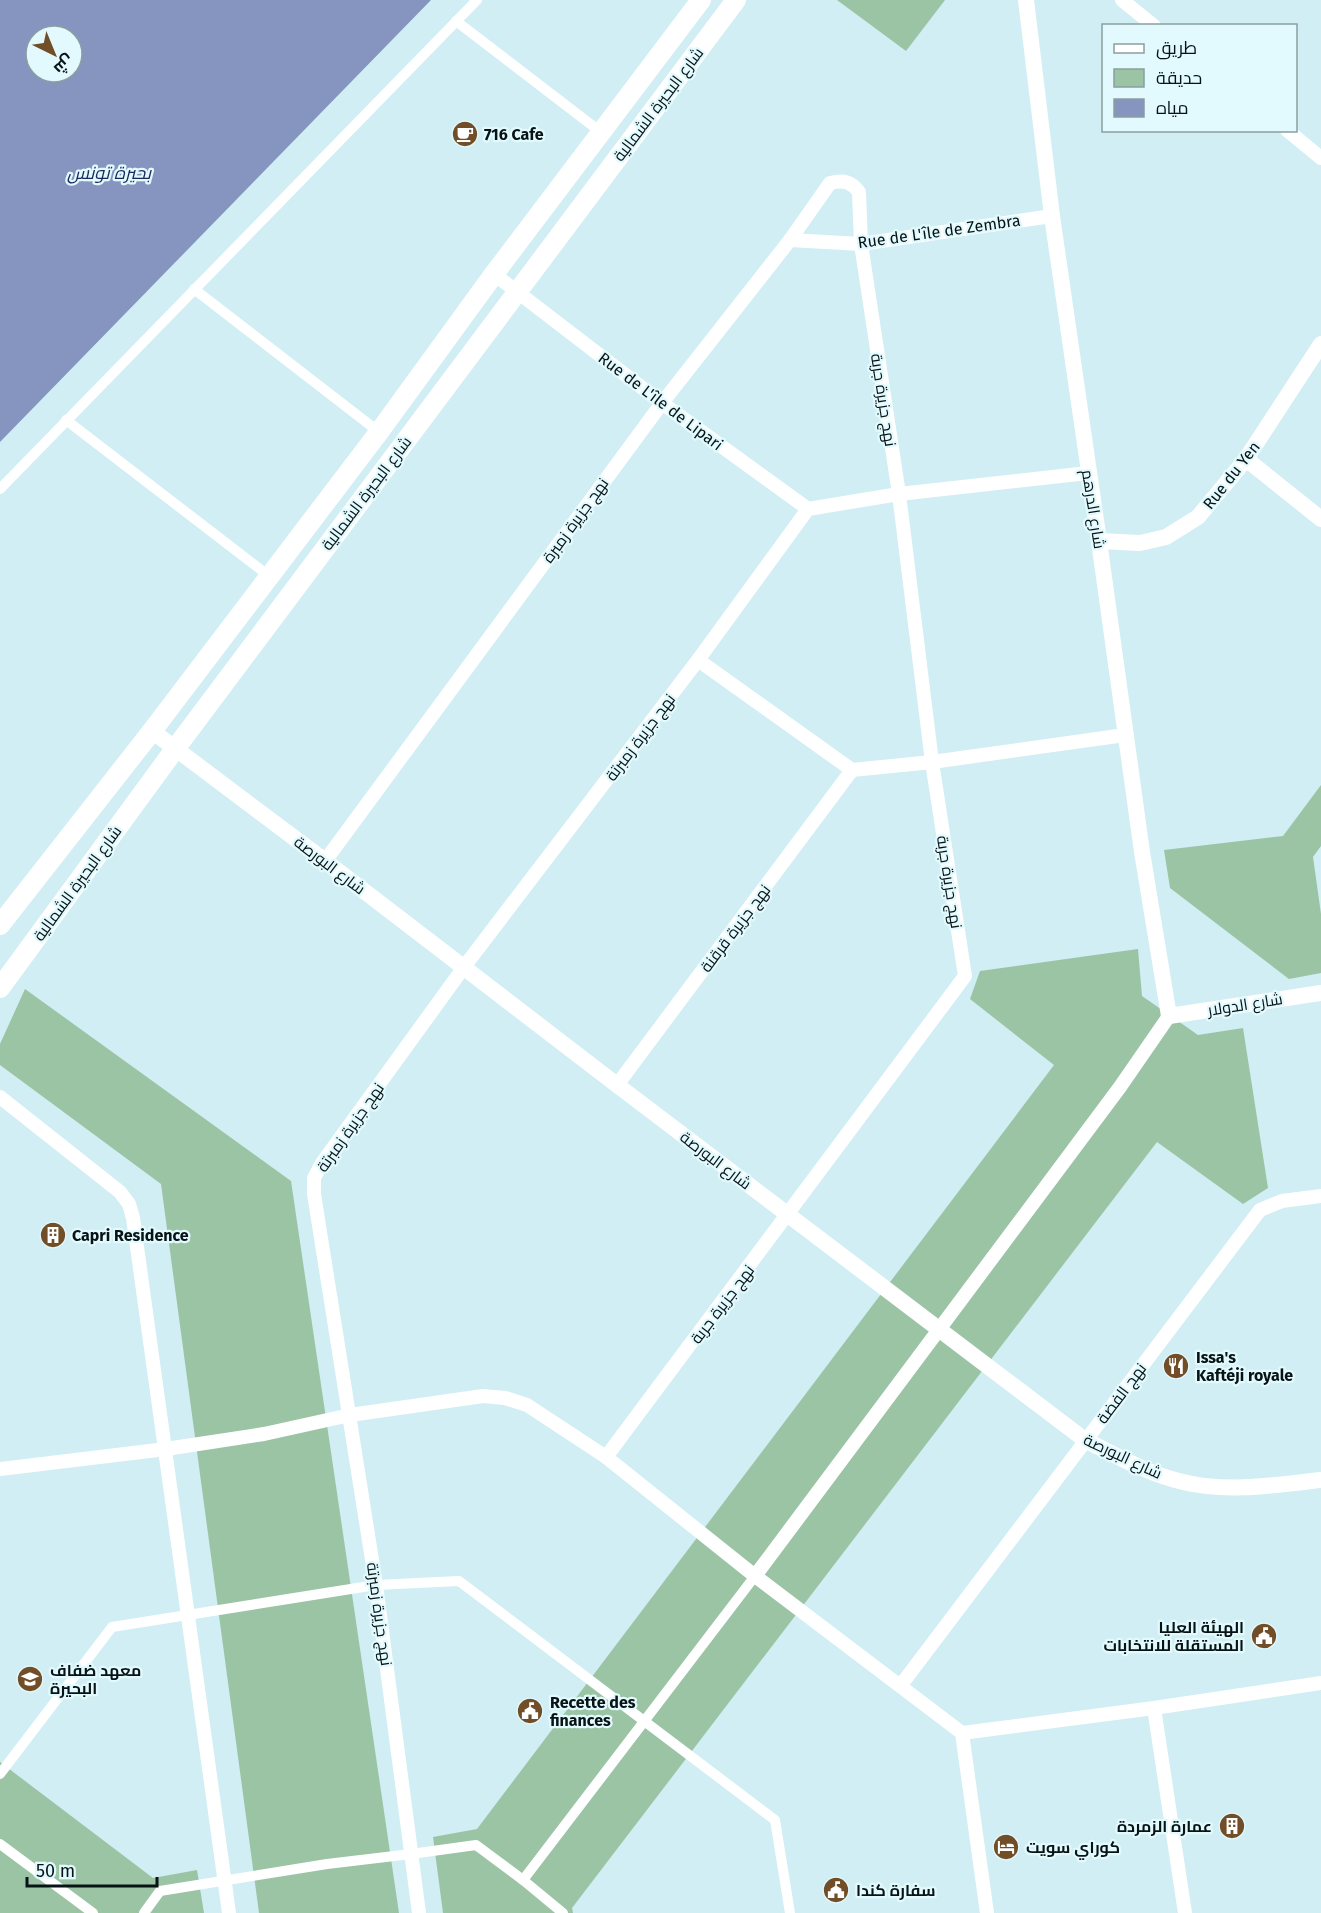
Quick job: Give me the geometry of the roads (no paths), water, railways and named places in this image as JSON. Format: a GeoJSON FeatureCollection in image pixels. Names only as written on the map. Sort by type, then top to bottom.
{"type":"FeatureCollection","features":[{"type":"Feature","properties":{"kind":"main road","name":"شارع البحيرة الشمالية"},"geometry":{"type":"LineString","coordinates":[[0,925],[152,731],[379,432],[494,274],[701,0]]}},
{"type":"Feature","properties":{"kind":"main road","name":"شارع البحيرة الشمالية"},"geometry":{"type":"LineString","coordinates":[[0,988],[175,749],[736,0]]}},
{"type":"Feature","properties":{"kind":"street"},"geometry":{"type":"LineString","coordinates":[[0,489],[477,0]]}},
{"type":"Feature","properties":{"kind":"street","name":"شارع الدرهم"},"geometry":{"type":"LineString","coordinates":[[1026,0],[1052,216],[1125,735],[1169,1016]]}},
{"type":"Feature","properties":{"kind":"street"},"geometry":{"type":"LineString","coordinates":[[1122,0],[1152,24]]}},
{"type":"Feature","properties":{"kind":"street"},"geometry":{"type":"LineString","coordinates":[[456,21],[602,133]]}},
{"type":"Feature","properties":{"kind":"street"},"geometry":{"type":"LineString","coordinates":[[1289,132],[1321,158]]}},
{"type":"Feature","properties":{"kind":"street","name":"نهج جزيرة جربة"},"geometry":{"type":"LineString","coordinates":[[606,1457],[789,1215],[965,976],[932,762],[899,494],[861,244],[859,192],[847,181],[830,183]]}},
{"type":"Feature","properties":{"kind":"street","name":"نهج جزيرة زمبرة"},"geometry":{"type":"LineString","coordinates":[[325,861],[662,403],[790,240],[830,183]]}},
{"type":"Feature","properties":{"kind":"street","name":"Rue de L'île de Zembra"},"geometry":{"type":"LineString","coordinates":[[790,240],[861,244],[1052,216]]}},
{"type":"Feature","properties":{"kind":"street","name":"Rue de L'île de Lipari"},"geometry":{"type":"LineString","coordinates":[[494,274],[662,403],[808,509]]}},
{"type":"Feature","properties":{"kind":"street"},"geometry":{"type":"LineString","coordinates":[[194,289],[379,432]]}},
{"type":"Feature","properties":{"kind":"street","name":"Rue du Yen"},"geometry":{"type":"LineString","coordinates":[[1099,541],[1140,543],[1166,537],[1198,517],[1246,459],[1321,344]]}},
{"type":"Feature","properties":{"kind":"street"},"geometry":{"type":"LineString","coordinates":[[66,420],[269,576]]}},
{"type":"Feature","properties":{"kind":"street"},"geometry":{"type":"LineString","coordinates":[[1246,459],[1321,519]]}},
{"type":"Feature","properties":{"kind":"street"},"geometry":{"type":"LineString","coordinates":[[808,509],[899,494],[1088,472]]}},
{"type":"Feature","properties":{"kind":"street","name":"نهج جزيرة زمبرتة"},"geometry":{"type":"LineString","coordinates":[[419,1913],[376,1585],[314,1194],[314,1178],[322,1163],[464,967],[698,660],[808,509]]}},
{"type":"Feature","properties":{"kind":"street"},"geometry":{"type":"LineString","coordinates":[[698,660],[852,770],[932,762],[1125,735]]}},
{"type":"Feature","properties":{"kind":"street","name":"شارع البورصة"},"geometry":{"type":"LineString","coordinates":[[152,731],[1086,1440],[1142,1468],[1183,1482],[1219,1487],[1265,1487],[1321,1480]]}},
{"type":"Feature","properties":{"kind":"street","name":"نهج جزيرة قرقنة"},"geometry":{"type":"LineString","coordinates":[[617,1085],[852,770]]}},
{"type":"Feature","properties":{"kind":"street","name":"شارع الدولار"},"geometry":{"type":"LineString","coordinates":[[1169,1016],[1321,993]]}},
{"type":"Feature","properties":{"kind":"street"},"geometry":{"type":"LineString","coordinates":[[524,1880],[940,1329],[1120,1087],[1169,1016]]}},
{"type":"Feature","properties":{"kind":"street"},"geometry":{"type":"LineString","coordinates":[[0,1097],[120,1192],[129,1204],[133,1218],[229,1913]]}},
{"type":"Feature","properties":{"kind":"street","name":"نهج الفضة"},"geometry":{"type":"LineString","coordinates":[[901,1685],[1260,1210],[1282,1201],[1321,1196]]}},
{"type":"Feature","properties":{"kind":"street"},"geometry":{"type":"LineString","coordinates":[[0,1469],[166,1449],[264,1434],[350,1414],[483,1396],[505,1398],[527,1405],[606,1457],[755,1576],[962,1733],[987,1913]]}},
{"type":"Feature","properties":{"kind":"street"},"geometry":{"type":"LineString","coordinates":[[0,1774],[112,1626],[376,1585],[459,1581],[775,1820],[790,1913]]}},
{"type":"Feature","properties":{"kind":"street"},"geometry":{"type":"LineString","coordinates":[[962,1733],[1321,1683]]}},
{"type":"Feature","properties":{"kind":"street"},"geometry":{"type":"LineString","coordinates":[[1154,1708],[1185,1913]]}},
{"type":"Feature","properties":{"kind":"street"},"geometry":{"type":"LineString","coordinates":[[0,1844],[93,1913]]}},
{"type":"Feature","properties":{"kind":"street"},"geometry":{"type":"LineString","coordinates":[[144,1913],[160,1891],[327,1864],[476,1845],[524,1880],[563,1913]]}},
{"type":"Feature","properties":{"kind":"water","name":"بحيرة تونس"},"geometry":{"type":"Polygon","coordinates":[[[0,0],[431,0],[0,442],[0,0]]]}},
{"type":"Feature","properties":{"kind":"place","name":"716 Cafe"},"geometry":{"type":"Point","coordinates":[465,134]}},
{"type":"Feature","properties":{"kind":"place","name":"Capri Residence"},"geometry":{"type":"Point","coordinates":[53,1235]}},
{"type":"Feature","properties":{"kind":"place","name":"Issa's Kaftéji royale"},"geometry":{"type":"Point","coordinates":[1176,1366]}},
{"type":"Feature","properties":{"kind":"place","name":"الهيئة العليا المستقلة للانتخابات"},"geometry":{"type":"Point","coordinates":[1264,1636]}},
{"type":"Feature","properties":{"kind":"place","name":"معهد ضفاف البحيرة"},"geometry":{"type":"Point","coordinates":[30,1679]}},
{"type":"Feature","properties":{"kind":"place","name":"Recette des finances"},"geometry":{"type":"Point","coordinates":[530,1711]}},
{"type":"Feature","properties":{"kind":"place","name":"عمارة الزمردة"},"geometry":{"type":"Point","coordinates":[1232,1826]}},
{"type":"Feature","properties":{"kind":"place","name":"كوراي سويت"},"geometry":{"type":"Point","coordinates":[1006,1847]}},
{"type":"Feature","properties":{"kind":"place","name":"سفارة كندا"},"geometry":{"type":"Point","coordinates":[836,1890]}}]}
